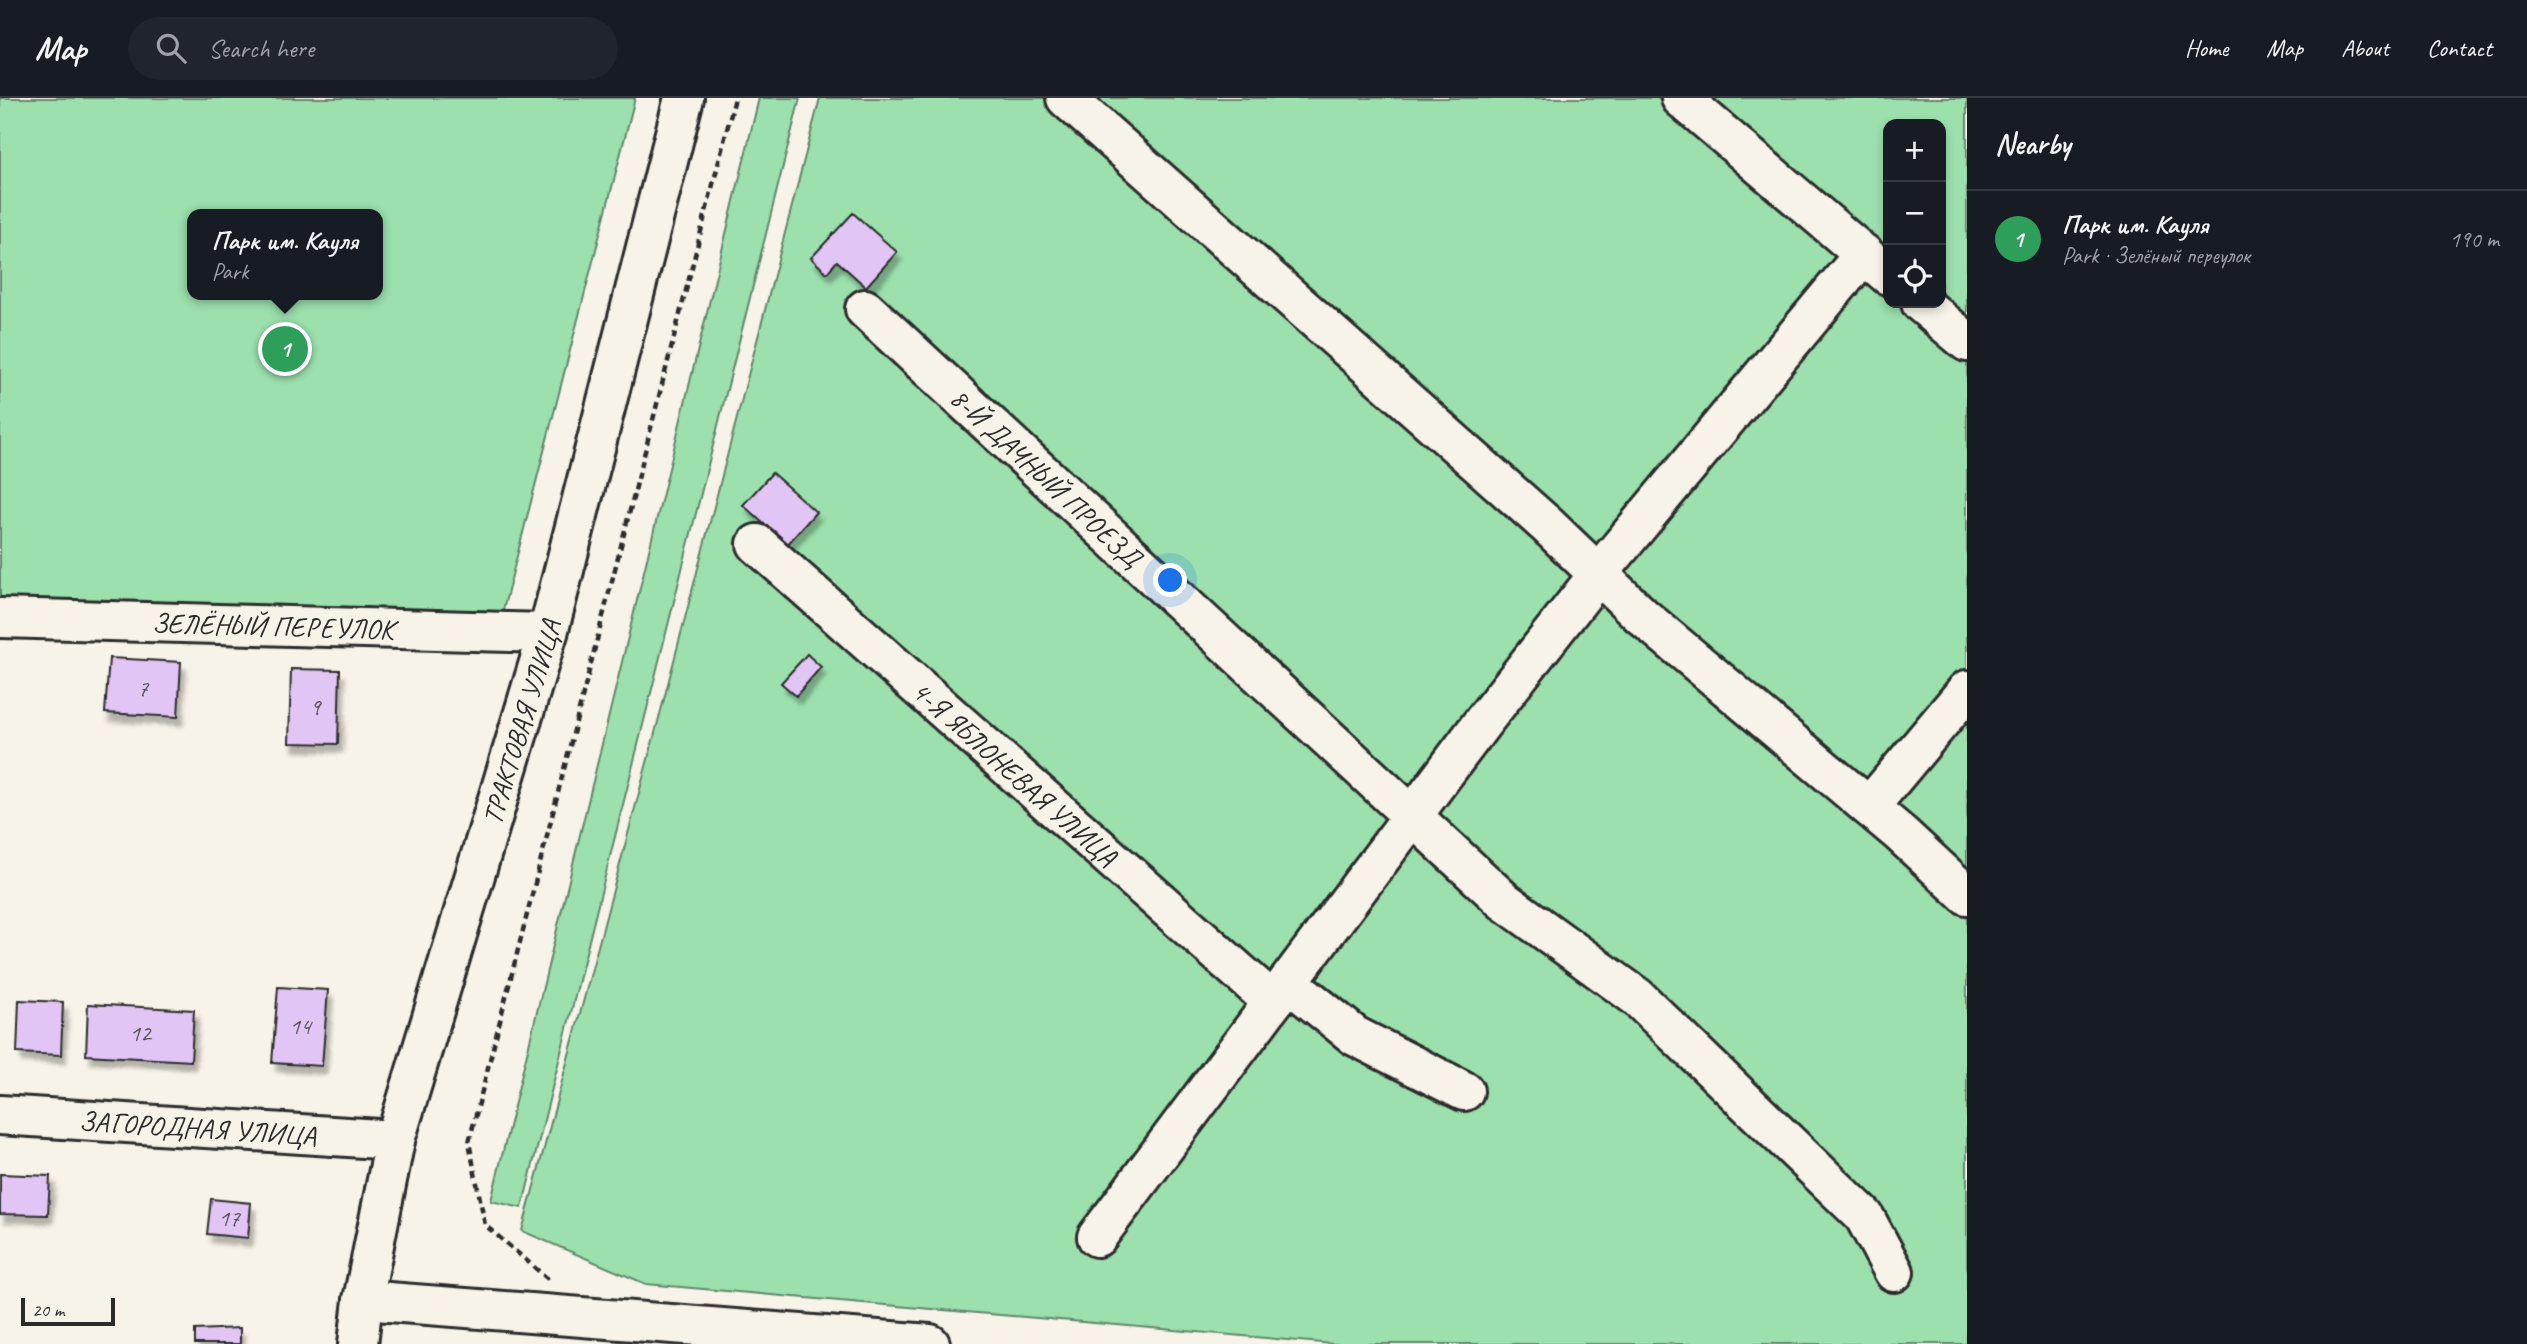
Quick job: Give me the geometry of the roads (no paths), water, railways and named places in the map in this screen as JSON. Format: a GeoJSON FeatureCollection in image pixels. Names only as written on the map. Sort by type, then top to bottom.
{"type":"FeatureCollection","features":[{"type":"Feature","properties":{"kind":"street","name":"ТРАКТОВАЯ УЛИЦА"},"geometry":{"type":"LineString","coordinates":[[358,1344],[363,1300],[395,1140],[548,633],[684,98]]}},
{"type":"Feature","properties":{"kind":"street"},"geometry":{"type":"LineString","coordinates":[[1066,98],[1547,524],[1642,616],[1868,807],[1967,895]]}},
{"type":"Feature","properties":{"kind":"street"},"geometry":{"type":"LineString","coordinates":[[1097,1237],[1482,723],[1598,574],[1876,265],[1681,98]]}},
{"type":"Feature","properties":{"kind":"street"},"geometry":{"type":"LineString","coordinates":[[1927,308],[1967,342]]}},
{"type":"Feature","properties":{"kind":"street","name":"8-Й ДАЧНЫЙ ПРОЕЗД"},"geometry":{"type":"LineString","coordinates":[[865,309],[1504,901],[1637,997],[1864,1216],[1894,1272]]}},
{"type":"Feature","properties":{"kind":"street","name":"4-Я ЯБЛОНЕВАЯ УЛИЦА"},"geometry":{"type":"LineString","coordinates":[[757,544],[1280,992],[1355,1036],[1464,1091]]}},
{"type":"Feature","properties":{"kind":"street","name":"ЗЕЛЁНЫЙ ПЕРЕУЛОК"},"geometry":{"type":"LineString","coordinates":[[0,618],[548,633]]}},
{"type":"Feature","properties":{"kind":"street"},"geometry":{"type":"LineString","coordinates":[[1868,807],[1967,690]]}},
{"type":"Feature","properties":{"kind":"street","name":"ЗАГОРОДНАЯ УЛИЦА"},"geometry":{"type":"LineString","coordinates":[[0,1115],[395,1140]]}},
{"type":"Feature","properties":{"kind":"street"},"geometry":{"type":"LineString","coordinates":[[363,1300],[930,1344]]}},
{"type":"Feature","properties":{"kind":"place","name":"Парк им. Кауля"},"geometry":{"type":"Point","coordinates":[285,349]}}]}
